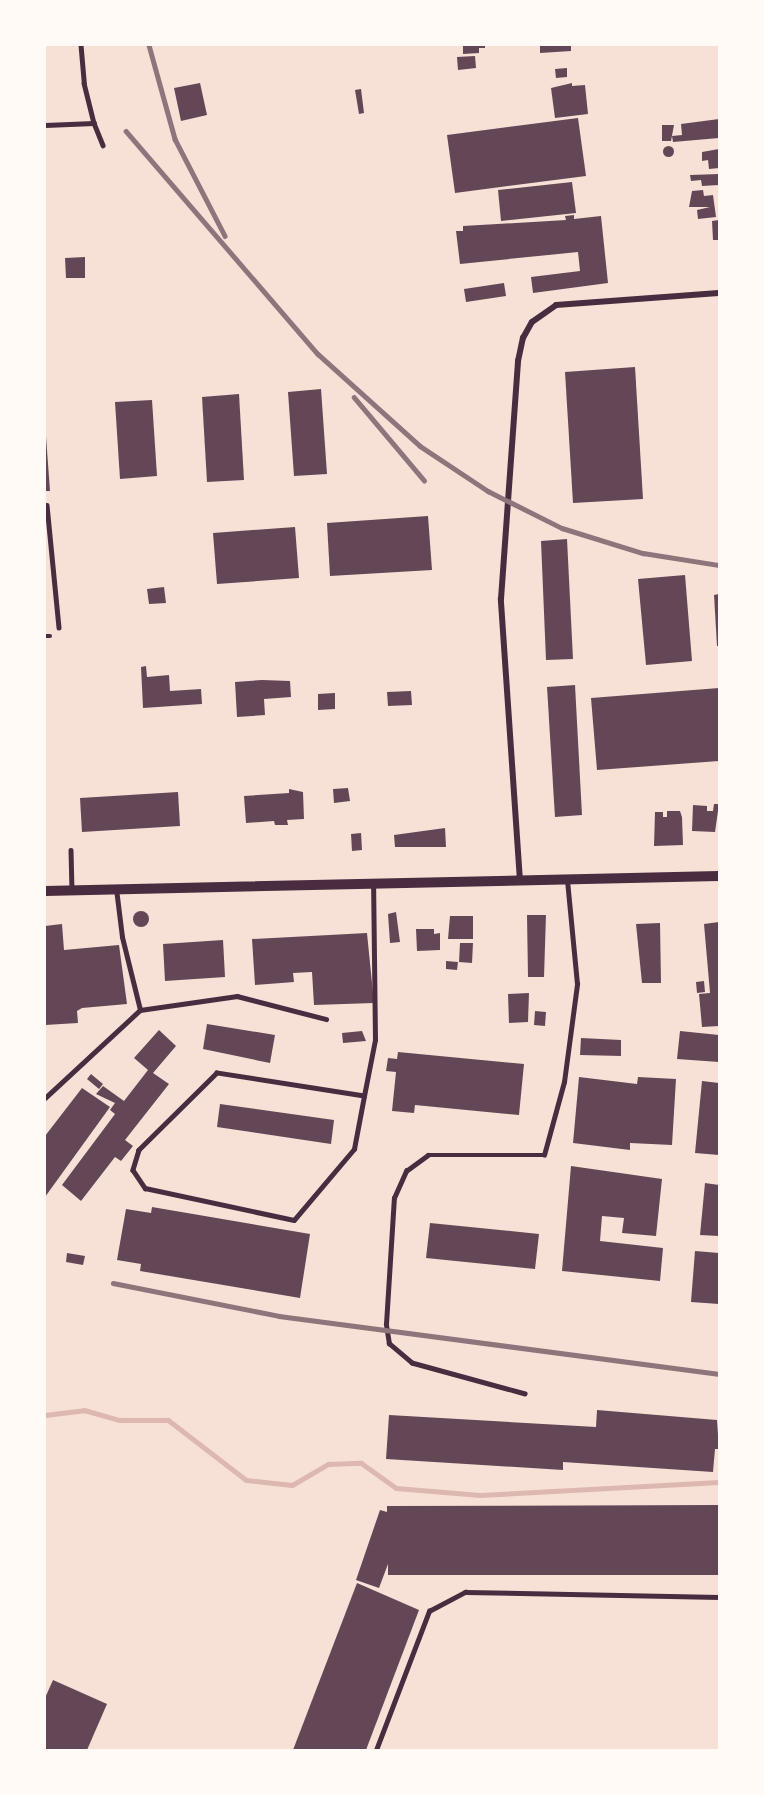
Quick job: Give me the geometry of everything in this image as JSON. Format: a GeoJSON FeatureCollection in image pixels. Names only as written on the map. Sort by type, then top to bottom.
{"type":"FeatureCollection","features":[{"type":"Feature","properties":{"kind":"street"},"geometry":{"type":"LineString","coordinates":[[520,881],[501,599],[518,361],[523,338],[532,322],[556,305],[719,293]]}},
{"type":"Feature","properties":{"kind":"street"},"geometry":{"type":"LineString","coordinates":[[45,891],[719,876]]}},
{"type":"Feature","properties":{"kind":"lane"},"geometry":{"type":"LineString","coordinates":[[81,45],[84,82],[94,123],[103,145]]}},
{"type":"Feature","properties":{"kind":"lane"},"geometry":{"type":"LineString","coordinates":[[45,125],[94,123]]}},
{"type":"Feature","properties":{"kind":"lane"},"geometry":{"type":"LineString","coordinates":[[47,505],[58,627]]}},
{"type":"Feature","properties":{"kind":"lane"},"geometry":{"type":"LineString","coordinates":[[71,850],[72,890]]}},
{"type":"Feature","properties":{"kind":"lane"},"geometry":{"type":"LineString","coordinates":[[525,1394],[412,1363],[389,1344],[386,1324],[394,1198],[406,1172],[428,1155],[544,1155],[564,1082],[577,984],[567,881]]}},
{"type":"Feature","properties":{"kind":"lane"},"geometry":{"type":"LineString","coordinates":[[364,1096],[218,1073],[139,1150],[133,1170],[145,1188],[294,1220],[354,1149],[375,1040],[374,884]]}},
{"type":"Feature","properties":{"kind":"lane"},"geometry":{"type":"LineString","coordinates":[[116,889],[122,937],[140,1010]]}},
{"type":"Feature","properties":{"kind":"lane"},"geometry":{"type":"LineString","coordinates":[[45,1098],[140,1010],[237,996],[327,1019]]}},
{"type":"Feature","properties":{"kind":"lane"},"geometry":{"type":"LineString","coordinates":[[376,1750],[429,1611],[465,1592],[719,1597]]}},
{"type":"Feature","properties":{"kind":"building"},"geometry":{"type":"Polygon","coordinates":[[[463,45],[485,45],[485,48],[479,48],[479,53],[463,54],[463,45]]]}},
{"type":"Feature","properties":{"kind":"building"},"geometry":{"type":"Polygon","coordinates":[[[540,45],[571,45],[571,51],[540,53],[540,45]]]}},
{"type":"Feature","properties":{"kind":"building"},"geometry":{"type":"Polygon","coordinates":[[[475,56],[476,68],[458,70],[457,57],[475,56]]]}},
{"type":"Feature","properties":{"kind":"building"},"geometry":{"type":"Polygon","coordinates":[[[567,68],[567,77],[556,78],[555,69],[567,68]]]}},
{"type":"Feature","properties":{"kind":"building"},"geometry":{"type":"Polygon","coordinates":[[[200,83],[207,115],[181,121],[174,88],[200,83]]]}},
{"type":"Feature","properties":{"kind":"building"},"geometry":{"type":"Polygon","coordinates":[[[572,83],[572,86],[585,85],[588,114],[555,118],[551,88],[572,83]]]}},
{"type":"Feature","properties":{"kind":"building"},"geometry":{"type":"Polygon","coordinates":[[[361,89],[364,113],[359,114],[355,90],[361,89]]]}},
{"type":"Feature","properties":{"kind":"building"},"geometry":{"type":"Polygon","coordinates":[[[578,118],[586,176],[455,193],[447,135],[578,118]]]}},
{"type":"Feature","properties":{"kind":"building"},"geometry":{"type":"Polygon","coordinates":[[[719,119],[719,138],[673,142],[672,136],[682,135],[681,124],[719,119]]]}},
{"type":"Feature","properties":{"kind":"building"},"geometry":{"type":"Polygon","coordinates":[[[662,125],[674,125],[671,141],[662,141],[662,125]]]}},
{"type":"Feature","properties":{"kind":"building"},"geometry":{"type":"Polygon","coordinates":[[[668,145],[674,151],[668,157],[662,151],[668,145]]]}},
{"type":"Feature","properties":{"kind":"building"},"geometry":{"type":"Polygon","coordinates":[[[719,149],[719,168],[709,169],[708,160],[702,161],[702,152],[719,149]]]}},
{"type":"Feature","properties":{"kind":"building"},"geometry":{"type":"Polygon","coordinates":[[[719,174],[719,185],[702,186],[701,180],[691,181],[690,175],[719,174]]]}},
{"type":"Feature","properties":{"kind":"building"},"geometry":{"type":"Polygon","coordinates":[[[572,182],[576,213],[501,221],[498,190],[572,182]]]}},
{"type":"Feature","properties":{"kind":"building"},"geometry":{"type":"Polygon","coordinates":[[[703,190],[704,196],[713,195],[716,217],[698,219],[697,210],[710,207],[689,207],[692,191],[703,190]]]}},
{"type":"Feature","properties":{"kind":"building"},"geometry":{"type":"Polygon","coordinates":[[[574,215],[574,219],[601,216],[608,283],[533,293],[531,277],[580,271],[578,252],[460,264],[456,231],[463,231],[463,226],[566,220],[565,216],[574,215]]]}},
{"type":"Feature","properties":{"kind":"building"},"geometry":{"type":"Polygon","coordinates":[[[719,220],[719,240],[713,240],[712,221],[719,220]]]}},
{"type":"Feature","properties":{"kind":"building"},"geometry":{"type":"Polygon","coordinates":[[[85,257],[85,278],[66,278],[65,258],[85,257]]]}},
{"type":"Feature","properties":{"kind":"building"},"geometry":{"type":"Polygon","coordinates":[[[504,283],[506,296],[466,302],[464,289],[504,283]]]}},
{"type":"Feature","properties":{"kind":"building"},"geometry":{"type":"Polygon","coordinates":[[[635,367],[643,499],[573,503],[565,372],[635,367]]]}},
{"type":"Feature","properties":{"kind":"building"},"geometry":{"type":"Polygon","coordinates":[[[321,389],[327,474],[294,476],[288,392],[321,389]]]}},
{"type":"Feature","properties":{"kind":"building"},"geometry":{"type":"Polygon","coordinates":[[[239,394],[244,480],[207,482],[202,397],[239,394]]]}},
{"type":"Feature","properties":{"kind":"building"},"geometry":{"type":"Polygon","coordinates":[[[152,400],[157,476],[120,479],[115,402],[152,400]]]}},
{"type":"Feature","properties":{"kind":"building"},"geometry":{"type":"Polygon","coordinates":[[[45,423],[50,491],[45,491],[45,423]]]}},
{"type":"Feature","properties":{"kind":"building"},"geometry":{"type":"Polygon","coordinates":[[[428,516],[432,570],[330,576],[327,523],[428,516]]]}},
{"type":"Feature","properties":{"kind":"building"},"geometry":{"type":"Polygon","coordinates":[[[295,527],[299,578],[217,584],[213,533],[295,527]]]}},
{"type":"Feature","properties":{"kind":"building"},"geometry":{"type":"Polygon","coordinates":[[[567,539],[573,659],[546,660],[541,541],[567,539]]]}},
{"type":"Feature","properties":{"kind":"building"},"geometry":{"type":"Polygon","coordinates":[[[685,575],[692,661],[646,665],[638,579],[685,575]]]}},
{"type":"Feature","properties":{"kind":"building"},"geometry":{"type":"Polygon","coordinates":[[[164,587],[166,603],[149,604],[147,589],[164,587]]]}},
{"type":"Feature","properties":{"kind":"building"},"geometry":{"type":"Polygon","coordinates":[[[719,594],[719,646],[717,646],[714,595],[719,594]]]}},
{"type":"Feature","properties":{"kind":"building"},"geometry":{"type":"Polygon","coordinates":[[[146,666],[147,677],[169,675],[170,691],[201,689],[202,704],[143,708],[141,667],[146,666]]]}},
{"type":"Feature","properties":{"kind":"building"},"geometry":{"type":"Polygon","coordinates":[[[290,681],[291,697],[264,699],[265,715],[237,717],[235,682],[290,681]]]}},
{"type":"Feature","properties":{"kind":"building"},"geometry":{"type":"Polygon","coordinates":[[[575,685],[582,815],[555,817],[547,687],[575,685]]]}},
{"type":"Feature","properties":{"kind":"building"},"geometry":{"type":"Polygon","coordinates":[[[719,688],[719,761],[597,770],[591,698],[719,688]]]}},
{"type":"Feature","properties":{"kind":"building"},"geometry":{"type":"Polygon","coordinates":[[[411,691],[412,705],[388,706],[387,692],[411,691]]]}},
{"type":"Feature","properties":{"kind":"building"},"geometry":{"type":"Polygon","coordinates":[[[335,693],[335,709],[318,710],[318,694],[335,693]]]}},
{"type":"Feature","properties":{"kind":"building"},"geometry":{"type":"Polygon","coordinates":[[[348,788],[350,801],[334,803],[333,789],[348,788]]]}},
{"type":"Feature","properties":{"kind":"building"},"geometry":{"type":"Polygon","coordinates":[[[289,789],[303,792],[304,819],[287,820],[288,825],[275,825],[274,821],[246,823],[244,796],[289,793],[289,789]]]}},
{"type":"Feature","properties":{"kind":"building"},"geometry":{"type":"Polygon","coordinates":[[[178,792],[180,826],[82,832],[80,798],[178,792]]]}},
{"type":"Feature","properties":{"kind":"building"},"geometry":{"type":"Polygon","coordinates":[[[714,804],[719,804],[715,832],[692,831],[693,805],[707,806],[707,811],[713,811],[714,804]]]}},
{"type":"Feature","properties":{"kind":"building"},"geometry":{"type":"Polygon","coordinates":[[[667,811],[680,811],[683,845],[654,846],[655,812],[663,812],[663,817],[667,817],[667,811]]]}},
{"type":"Feature","properties":{"kind":"building"},"geometry":{"type":"Polygon","coordinates":[[[445,828],[446,847],[395,847],[394,835],[445,828]]]}},
{"type":"Feature","properties":{"kind":"building"},"geometry":{"type":"Polygon","coordinates":[[[361,833],[362,850],[352,851],[351,834],[361,833]]]}},
{"type":"Feature","properties":{"kind":"building"},"geometry":{"type":"Polygon","coordinates":[[[138,911],[144,911],[149,919],[147,925],[138,927],[133,922],[133,916],[138,911]]]}},
{"type":"Feature","properties":{"kind":"building"},"geometry":{"type":"Polygon","coordinates":[[[396,912],[400,942],[390,943],[388,914],[396,912]]]}},
{"type":"Feature","properties":{"kind":"building"},"geometry":{"type":"Polygon","coordinates":[[[527,915],[546,915],[544,977],[528,977],[527,915]]]}},
{"type":"Feature","properties":{"kind":"building"},"geometry":{"type":"Polygon","coordinates":[[[450,916],[473,916],[473,939],[448,939],[450,916]]]}},
{"type":"Feature","properties":{"kind":"building"},"geometry":{"type":"Polygon","coordinates":[[[719,922],[719,1026],[702,1027],[699,994],[710,993],[704,924],[719,922]]]}},
{"type":"Feature","properties":{"kind":"building"},"geometry":{"type":"Polygon","coordinates":[[[660,923],[661,983],[642,983],[636,924],[660,923]]]}},
{"type":"Feature","properties":{"kind":"building"},"geometry":{"type":"Polygon","coordinates":[[[62,924],[64,950],[119,945],[127,1004],[82,1008],[77,1011],[78,1023],[45,1025],[45,926],[62,924]]]}},
{"type":"Feature","properties":{"kind":"building"},"geometry":{"type":"Polygon","coordinates":[[[416,929],[434,929],[434,934],[440,933],[440,950],[417,951],[416,929]]]}},
{"type":"Feature","properties":{"kind":"building"},"geometry":{"type":"Polygon","coordinates":[[[367,933],[374,1003],[314,1005],[312,972],[293,973],[294,982],[255,985],[252,939],[367,933]]]}},
{"type":"Feature","properties":{"kind":"building"},"geometry":{"type":"Polygon","coordinates":[[[223,940],[225,977],[165,981],[163,944],[223,940]]]}},
{"type":"Feature","properties":{"kind":"building"},"geometry":{"type":"Polygon","coordinates":[[[460,943],[473,943],[472,963],[459,962],[460,943]]]}},
{"type":"Feature","properties":{"kind":"building"},"geometry":{"type":"Polygon","coordinates":[[[446,961],[458,962],[457,970],[446,969],[446,961]]]}},
{"type":"Feature","properties":{"kind":"building"},"geometry":{"type":"Polygon","coordinates":[[[704,981],[705,992],[697,993],[696,982],[704,981]]]}},
{"type":"Feature","properties":{"kind":"building"},"geometry":{"type":"Polygon","coordinates":[[[529,993],[528,1022],[509,1023],[508,994],[529,993]]]}},
{"type":"Feature","properties":{"kind":"building"},"geometry":{"type":"Polygon","coordinates":[[[535,1011],[546,1012],[545,1026],[534,1025],[535,1011]]]}},
{"type":"Feature","properties":{"kind":"building"},"geometry":{"type":"Polygon","coordinates":[[[207,1024],[275,1035],[270,1063],[203,1049],[207,1024]]]}},
{"type":"Feature","properties":{"kind":"building"},"geometry":{"type":"Polygon","coordinates":[[[159,1030],[176,1046],[153,1073],[169,1084],[125,1140],[133,1146],[121,1161],[115,1157],[81,1201],[62,1185],[115,1114],[110,1110],[115,1103],[96,1094],[103,1086],[124,1101],[148,1070],[134,1058],[159,1030]]]}},
{"type":"Feature","properties":{"kind":"building"},"geometry":{"type":"Polygon","coordinates":[[[362,1031],[366,1041],[343,1043],[342,1033],[362,1031]]]}},
{"type":"Feature","properties":{"kind":"building"},"geometry":{"type":"Polygon","coordinates":[[[680,1031],[719,1035],[719,1062],[677,1059],[680,1031]]]}},
{"type":"Feature","properties":{"kind":"building"},"geometry":{"type":"Polygon","coordinates":[[[581,1038],[621,1040],[621,1056],[580,1055],[581,1038]]]}},
{"type":"Feature","properties":{"kind":"building"},"geometry":{"type":"Polygon","coordinates":[[[398,1052],[524,1064],[519,1115],[415,1105],[414,1113],[392,1111],[396,1072],[386,1071],[388,1058],[397,1059],[398,1052]]]}},
{"type":"Feature","properties":{"kind":"building"},"geometry":{"type":"Polygon","coordinates":[[[91,1074],[103,1084],[99,1089],[87,1079],[91,1074]]]}},
{"type":"Feature","properties":{"kind":"building"},"geometry":{"type":"Polygon","coordinates":[[[579,1077],[637,1084],[638,1077],[676,1079],[672,1145],[630,1143],[630,1150],[573,1143],[579,1077]]]}},
{"type":"Feature","properties":{"kind":"building"},"geometry":{"type":"Polygon","coordinates":[[[702,1081],[719,1083],[719,1155],[695,1153],[702,1081]]]}},
{"type":"Feature","properties":{"kind":"building"},"geometry":{"type":"Polygon","coordinates":[[[82,1088],[110,1107],[45,1197],[45,1136],[82,1088]]]}},
{"type":"Feature","properties":{"kind":"building"},"geometry":{"type":"Polygon","coordinates":[[[220,1104],[334,1120],[331,1144],[217,1127],[220,1104]]]}},
{"type":"Feature","properties":{"kind":"building"},"geometry":{"type":"Polygon","coordinates":[[[571,1166],[662,1179],[656,1236],[622,1233],[624,1218],[602,1216],[600,1241],[663,1248],[660,1281],[562,1271],[571,1166]]]}},
{"type":"Feature","properties":{"kind":"building"},"geometry":{"type":"Polygon","coordinates":[[[705,1183],[719,1185],[719,1236],[700,1235],[705,1183]]]}},
{"type":"Feature","properties":{"kind":"building"},"geometry":{"type":"Polygon","coordinates":[[[152,1207],[310,1234],[300,1298],[140,1271],[141,1264],[117,1260],[126,1209],[151,1213],[152,1207]]]}},
{"type":"Feature","properties":{"kind":"building"},"geometry":{"type":"Polygon","coordinates":[[[430,1223],[539,1234],[535,1269],[426,1258],[430,1223]]]}},
{"type":"Feature","properties":{"kind":"building"},"geometry":{"type":"Polygon","coordinates":[[[695,1251],[719,1253],[719,1304],[691,1302],[695,1251]]]}},
{"type":"Feature","properties":{"kind":"building"},"geometry":{"type":"Polygon","coordinates":[[[67,1253],[85,1256],[83,1265],[66,1262],[67,1253]]]}},
{"type":"Feature","properties":{"kind":"building"},"geometry":{"type":"Polygon","coordinates":[[[597,1410],[717,1420],[719,1449],[715,1449],[713,1472],[563,1462],[563,1470],[386,1459],[389,1415],[596,1427],[597,1410]]]}},
{"type":"Feature","properties":{"kind":"building"},"geometry":{"type":"Polygon","coordinates":[[[719,1505],[719,1575],[388,1575],[388,1564],[379,1588],[356,1580],[380,1510],[387,1512],[387,1506],[719,1505]]]}},
{"type":"Feature","properties":{"kind":"building"},"geometry":{"type":"Polygon","coordinates":[[[357,1583],[419,1610],[366,1750],[293,1750],[357,1583]]]}},
{"type":"Feature","properties":{"kind":"building"},"geometry":{"type":"Polygon","coordinates":[[[53,1680],[107,1704],[87,1750],[45,1750],[45,1698],[53,1680]]]}},
{"type":"Feature","properties":{"kind":"waterway"},"geometry":{"type":"LineString","coordinates":[[45,1415],[84,1410],[120,1420],[168,1420],[246,1480],[292,1485],[328,1464],[361,1463],[396,1488],[480,1495],[719,1482]]}},
{"type":"Feature","properties":{"kind":"railway"},"geometry":{"type":"LineString","coordinates":[[149,45],[175,139],[225,236]]}},
{"type":"Feature","properties":{"kind":"railway"},"geometry":{"type":"LineString","coordinates":[[126,131],[318,354],[420,446],[488,491],[562,528],[643,553],[719,565]]}},
{"type":"Feature","properties":{"kind":"railway"},"geometry":{"type":"LineString","coordinates":[[354,397],[424,480]]}},
{"type":"Feature","properties":{"kind":"railway"},"geometry":{"type":"LineString","coordinates":[[113,1283],[279,1316],[719,1374]]}}]}
